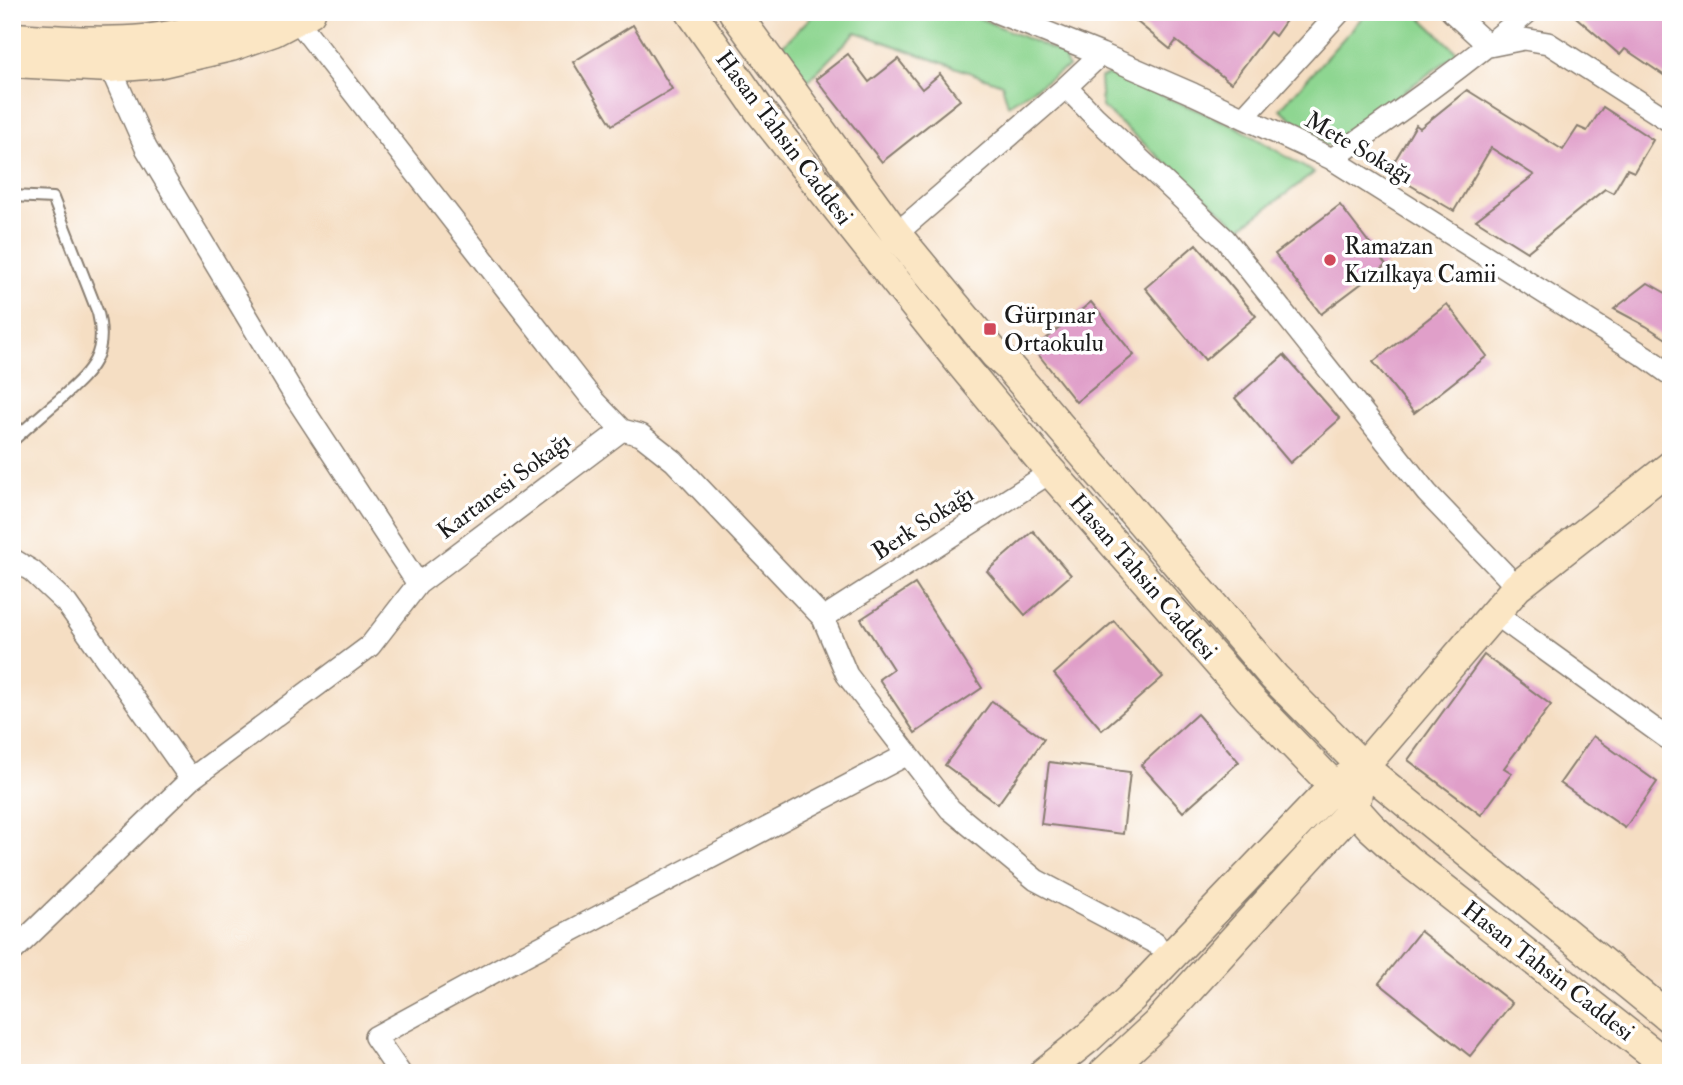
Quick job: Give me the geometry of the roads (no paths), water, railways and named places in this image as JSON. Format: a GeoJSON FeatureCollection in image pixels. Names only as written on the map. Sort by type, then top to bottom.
{"type":"FeatureCollection","features":[{"type":"Feature","properties":{"kind":"main road"},"geometry":{"type":"LineString","coordinates":[[12,38],[143,40],[194,31],[249,12]]}},
{"type":"Feature","properties":{"kind":"main road","name":"Hasan Tahsin Caddesi"},"geometry":{"type":"LineString","coordinates":[[691,12],[761,111],[959,361],[1051,472],[1250,699],[1371,827],[1407,860],[1671,1068]]}},
{"type":"Feature","properties":{"kind":"main road","name":"Hasan Tahsin Caddesi"},"geometry":{"type":"LineString","coordinates":[[734,12],[896,234],[995,354],[1274,677],[1363,767],[1671,1019]]}},
{"type":"Feature","properties":{"kind":"main road"},"geometry":{"type":"LineString","coordinates":[[12,62],[110,67],[158,63],[231,46],[274,31],[299,15]]}},
{"type":"Feature","properties":{"kind":"main road"},"geometry":{"type":"LineString","coordinates":[[1115,1070],[1156,1025],[1344,797],[1363,767],[1517,587],[1671,467]]}},
{"type":"Feature","properties":{"kind":"main road"},"geometry":{"type":"LineString","coordinates":[[1044,1073],[1089,1037],[1344,797]]}},
{"type":"Feature","properties":{"kind":"street","name":"Mete Sokağı"},"geometry":{"type":"LineString","coordinates":[[996,12],[1101,54],[1332,159],[1671,375]]}},
{"type":"Feature","properties":{"kind":"street"},"geometry":{"type":"LineString","coordinates":[[1244,117],[1340,12]]}},
{"type":"Feature","properties":{"kind":"street"},"geometry":{"type":"LineString","coordinates":[[1452,12],[1489,46]]}},
{"type":"Feature","properties":{"kind":"street"},"geometry":{"type":"LineString","coordinates":[[1332,159],[1489,46],[1528,12]]}},
{"type":"Feature","properties":{"kind":"street"},"geometry":{"type":"LineString","coordinates":[[299,15],[593,400],[622,430],[641,435],[674,461],[823,618],[846,675],[950,809],[1036,880],[1156,943]]}},
{"type":"Feature","properties":{"kind":"street"},"geometry":{"type":"LineString","coordinates":[[1489,46],[1524,39],[1548,43],[1671,122]]}},
{"type":"Feature","properties":{"kind":"street"},"geometry":{"type":"LineString","coordinates":[[896,234],[1101,54]]}},
{"type":"Feature","properties":{"kind":"street"},"geometry":{"type":"LineString","coordinates":[[110,67],[146,148],[296,398],[418,584]]}},
{"type":"Feature","properties":{"kind":"street"},"geometry":{"type":"LineString","coordinates":[[1066,87],[1225,239],[1427,493],[1517,587]]}},
{"type":"Feature","properties":{"kind":"street","name":"Kartanesi Sokağı"},"geometry":{"type":"LineString","coordinates":[[12,953],[191,779],[370,646],[418,584],[622,430]]}},
{"type":"Feature","properties":{"kind":"street","name":"Berk Sokağı"},"geometry":{"type":"LineString","coordinates":[[823,618],[1051,472]]}},
{"type":"Feature","properties":{"kind":"street"},"geometry":{"type":"LineString","coordinates":[[12,559],[32,571],[67,604],[191,779]]}},
{"type":"Feature","properties":{"kind":"street"},"geometry":{"type":"LineString","coordinates":[[1494,612],[1671,741]]}},
{"type":"Feature","properties":{"kind":"street"},"geometry":{"type":"LineString","coordinates":[[400,1073],[375,1037],[908,754]]}},
{"type":"Feature","properties":{"kind":"street"},"geometry":{"type":"LineString","coordinates":[[1089,1037],[1115,1070]]}},
{"type":"Feature","properties":{"kind":"lane"},"geometry":{"type":"LineString","coordinates":[[12,196],[52,198],[97,313],[101,339],[88,373],[12,441]]}},
{"type":"Feature","properties":{"kind":"place","name":"Ramazan Kızılkaya Camii"},"geometry":{"type":"Point","coordinates":[1330,260]}},
{"type":"Feature","properties":{"kind":"place","name":"Gürpınar Ortaokulu"},"geometry":{"type":"Point","coordinates":[990,329]}}]}
